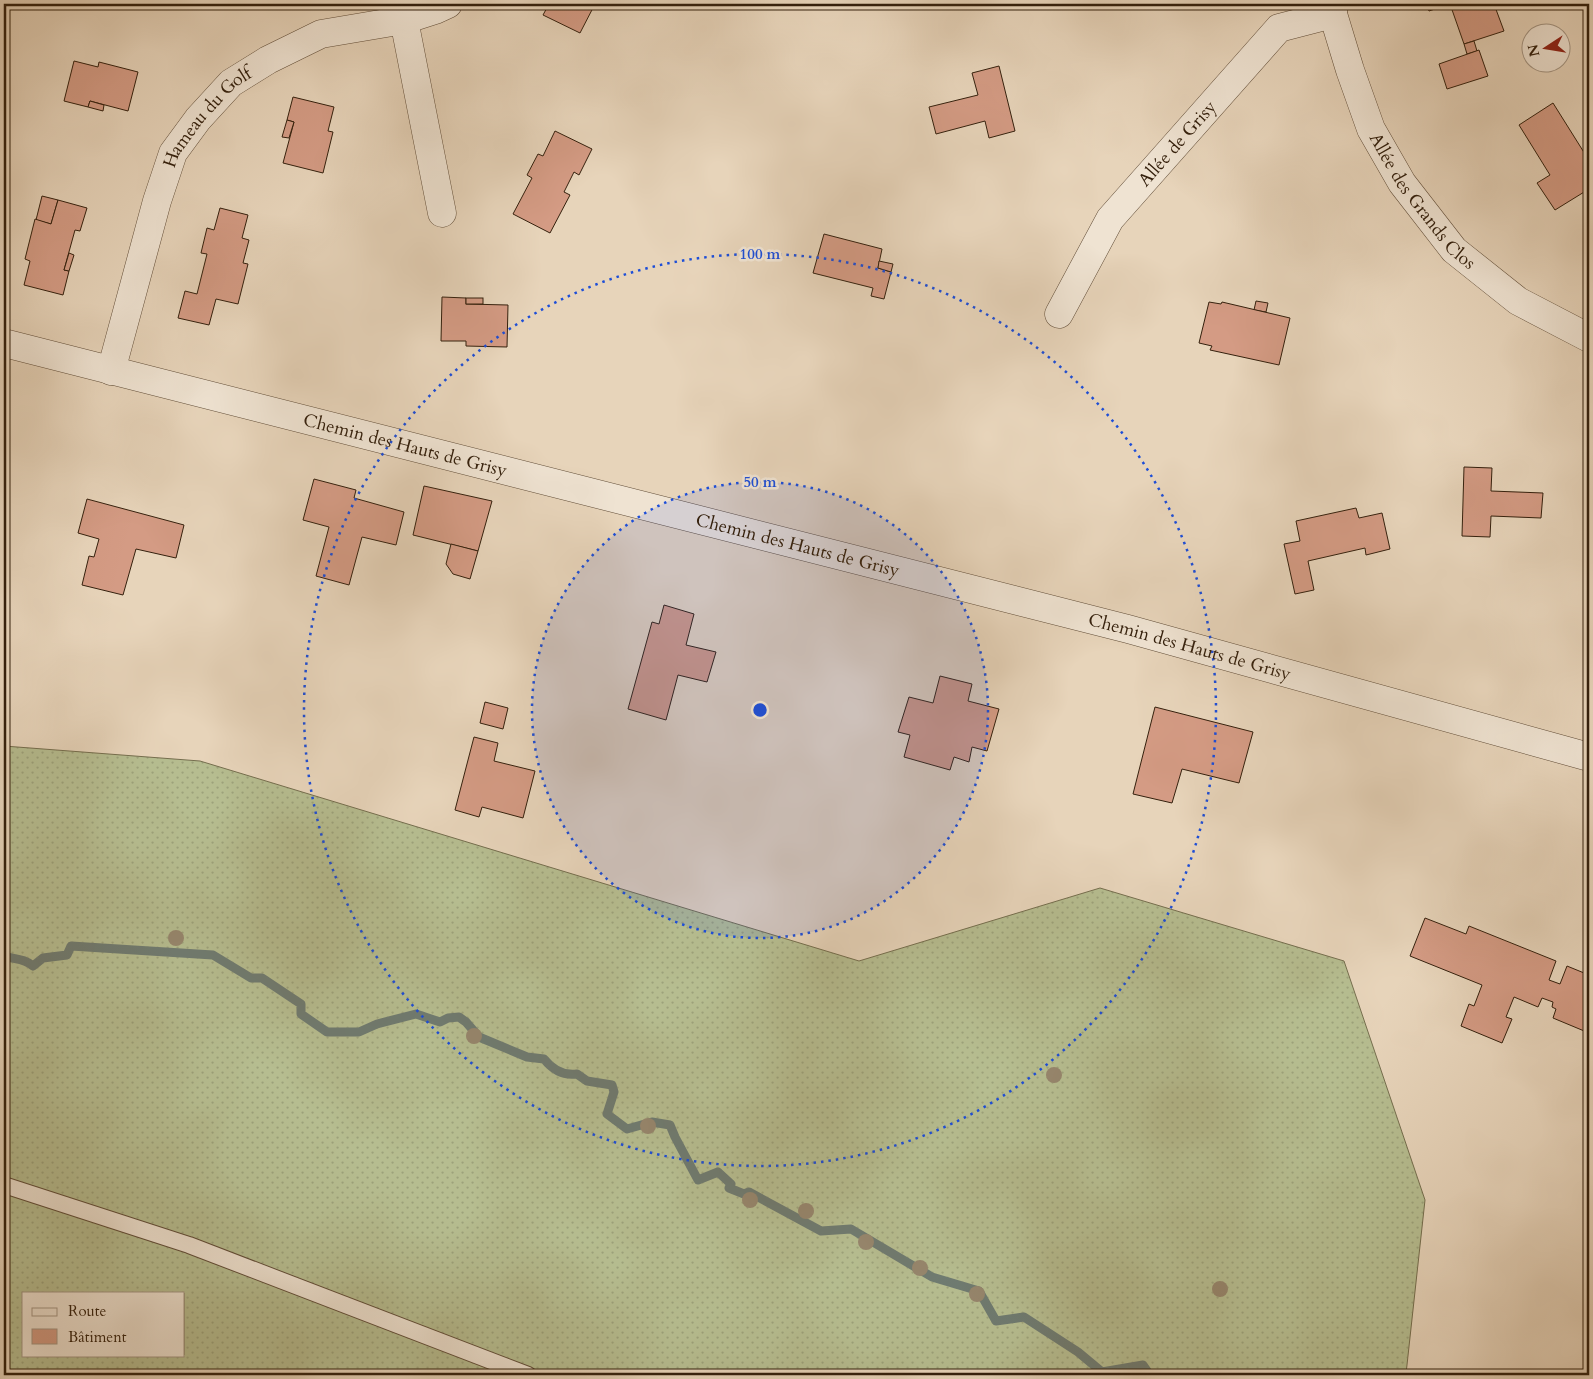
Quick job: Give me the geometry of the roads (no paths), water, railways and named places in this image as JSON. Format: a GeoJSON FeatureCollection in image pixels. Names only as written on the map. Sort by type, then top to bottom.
{"type":"FeatureCollection","features":[{"type":"Feature","properties":{"kind":"street","name":"Hameau du Golf"},"geometry":{"type":"LineString","coordinates":[[111,371],[173,153],[198,119],[231,84],[268,60],[312,38],[321,34],[404,20],[448,4]]}},
{"type":"Feature","properties":{"kind":"street","name":"Allée de Grisy"},"geometry":{"type":"LineString","coordinates":[[1059,314],[1110,219],[1279,28],[1333,9]]}},
{"type":"Feature","properties":{"kind":"street","name":"Allée des Grands Clos"},"geometry":{"type":"LineString","coordinates":[[1333,9],[1350,70],[1371,129],[1402,183],[1454,250],[1518,301],[1589,338]]}},
{"type":"Feature","properties":{"kind":"street"},"geometry":{"type":"LineString","coordinates":[[404,20],[442,213]]}},
{"type":"Feature","properties":{"kind":"street","name":"Chemin des Hauts de Grisy"},"geometry":{"type":"LineString","coordinates":[[4,343],[1128,629],[1589,757]]}},
{"type":"Feature","properties":{"kind":"lane"},"geometry":{"type":"LineString","coordinates":[[4,1185],[189,1245],[528,1375]]}},
{"type":"Feature","properties":{"kind":"waterway"},"geometry":{"type":"LineString","coordinates":[[4,956],[23,960],[33,966],[43,958],[67,955],[71,946],[213,955],[251,978],[262,978],[301,1004],[301,1014],[327,1032],[359,1032],[377,1024],[416,1014],[440,1022],[448,1018],[459,1017],[479,1037],[527,1057],[544,1059],[554,1069],[563,1073],[577,1074],[587,1081],[612,1085],[614,1092],[607,1114],[627,1129],[652,1122],[670,1125],[698,1180],[718,1172],[731,1184],[729,1188],[744,1194],[749,1192],[821,1231],[851,1229],[932,1277],[979,1291],[996,1321],[1024,1317],[1078,1352],[1102,1372],[1143,1365],[1150,1375]]}}]}
